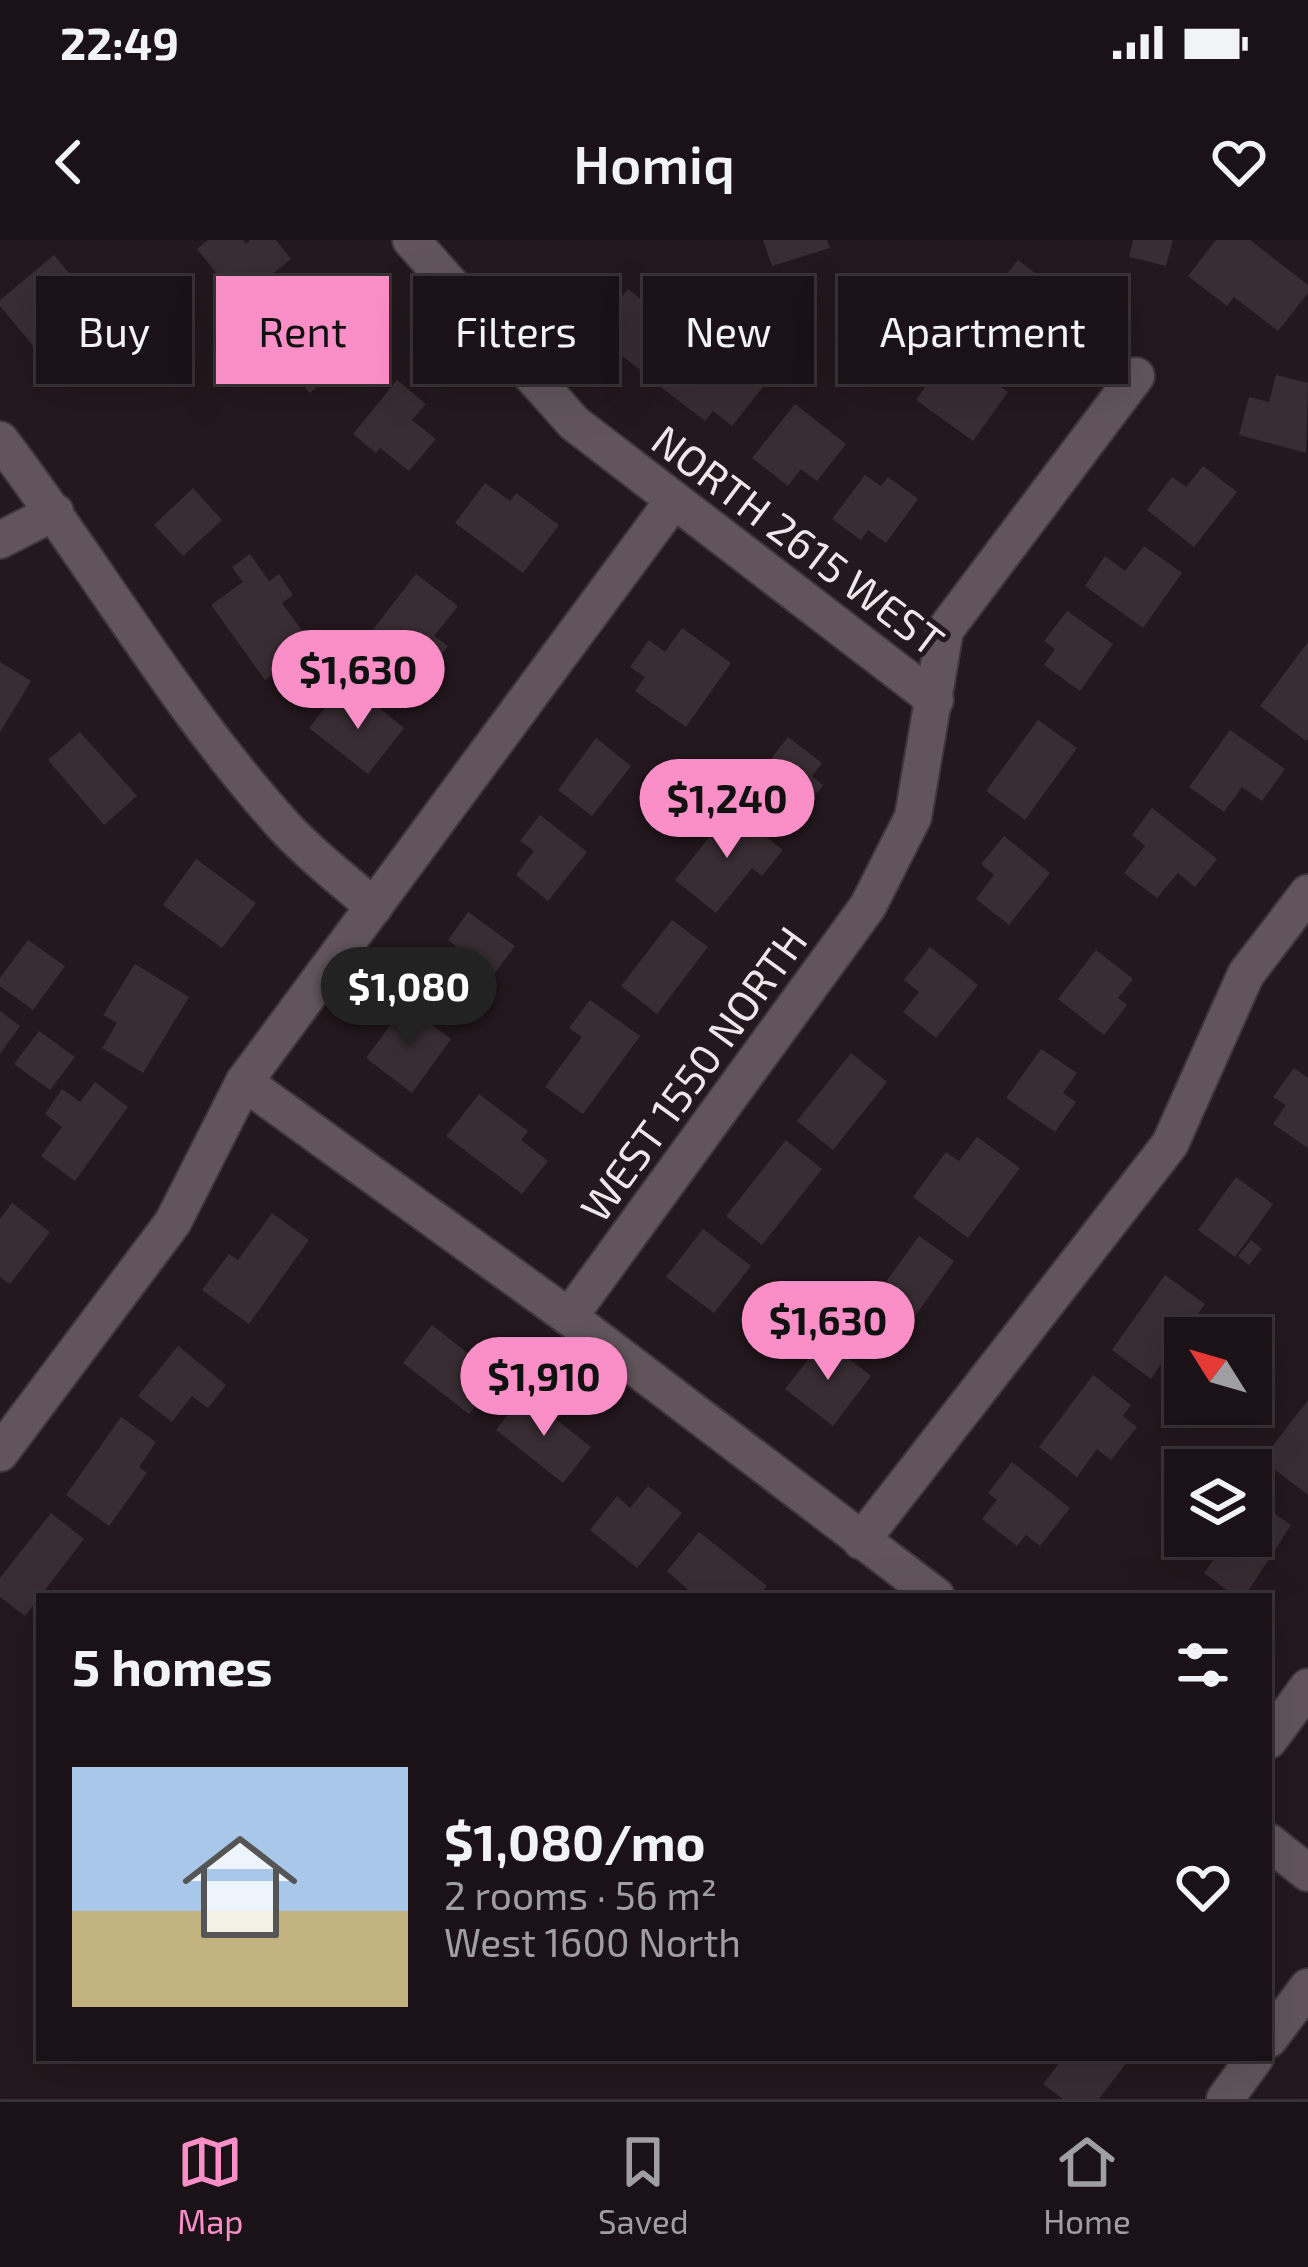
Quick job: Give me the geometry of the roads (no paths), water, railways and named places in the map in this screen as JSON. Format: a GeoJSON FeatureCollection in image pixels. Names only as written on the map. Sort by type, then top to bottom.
{"type":"FeatureCollection","features":[{"type":"Feature","properties":{"kind":"street","name":"NORTH 2615 WEST"},"geometry":{"type":"LineString","coordinates":[[411,240],[574,423],[935,700]]}},
{"type":"Feature","properties":{"kind":"street","name":"WEST 1550 NORTH"},"geometry":{"type":"LineString","coordinates":[[569,1317],[868,906],[913,818],[945,630],[1136,376]]}},
{"type":"Feature","properties":{"kind":"street"},"geometry":{"type":"LineString","coordinates":[[0,440],[222,754],[288,830],[374,907]]}},
{"type":"Feature","properties":{"kind":"street"},"geometry":{"type":"LineString","coordinates":[[0,1453],[173,1222],[244,1082],[674,500]]}},
{"type":"Feature","properties":{"kind":"street"},"geometry":{"type":"LineString","coordinates":[[0,540],[55,512]]}},
{"type":"Feature","properties":{"kind":"street"},"geometry":{"type":"LineString","coordinates":[[861,1541],[1171,1144],[1246,974],[1308,893]]}},
{"type":"Feature","properties":{"kind":"street"},"geometry":{"type":"LineString","coordinates":[[244,1082],[569,1317],[932,1593]]}},
{"type":"Feature","properties":{"kind":"street"},"geometry":{"type":"LineString","coordinates":[[1272,1736],[1308,1687]]}},
{"type":"Feature","properties":{"kind":"street"},"geometry":{"type":"LineString","coordinates":[[1272,1844],[1308,1873]]}},
{"type":"Feature","properties":{"kind":"street"},"geometry":{"type":"LineString","coordinates":[[1272,2035],[1308,1987]]}},
{"type":"Feature","properties":{"kind":"street"},"geometry":{"type":"LineString","coordinates":[[1225,2099],[1253,2061]]}}]}
